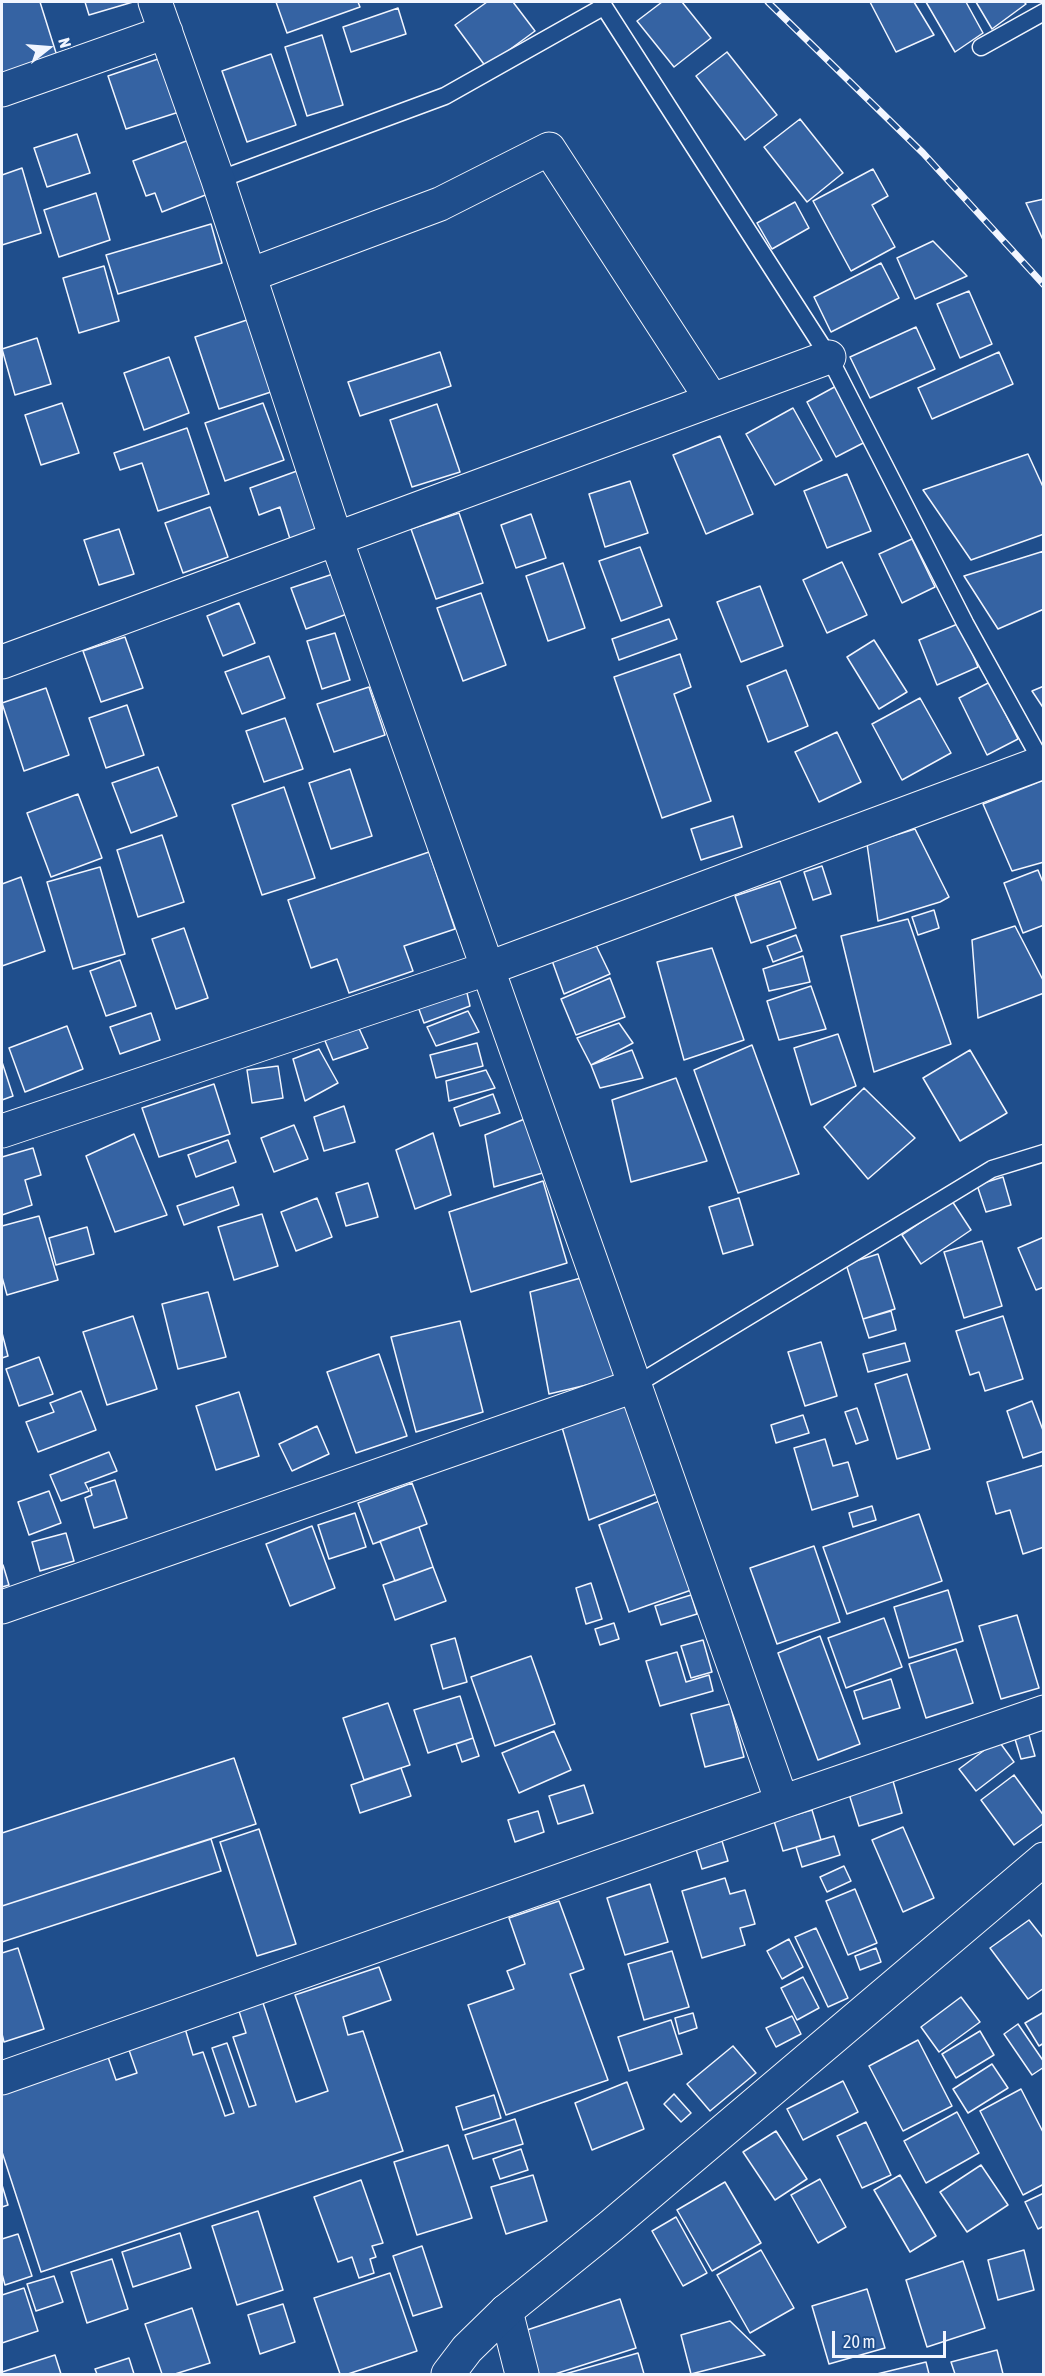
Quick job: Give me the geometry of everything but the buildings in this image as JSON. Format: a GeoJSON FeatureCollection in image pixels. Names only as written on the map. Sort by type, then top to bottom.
{"type":"FeatureCollection","features":[{"type":"Feature","properties":{"kind":"street"},"geometry":{"type":"LineString","coordinates":[[155,2],[218,180],[336,539],[782,1802]]}},
{"type":"Feature","properties":{"kind":"street"},"geometry":{"type":"LineString","coordinates":[[2,90],[166,32]]}},
{"type":"Feature","properties":{"kind":"street"},"geometry":{"type":"LineString","coordinates":[[250,275],[440,204],[549,149],[712,400]]}},
{"type":"Feature","properties":{"kind":"street"},"geometry":{"type":"LineString","coordinates":[[2,662],[829,357]]}},
{"type":"Feature","properties":{"kind":"street"},"geometry":{"type":"LineString","coordinates":[[2,1131],[489,968],[1042,764]]}},
{"type":"Feature","properties":{"kind":"street"},"geometry":{"type":"LineString","coordinates":[[2,1607],[634,1386]]}},
{"type":"Feature","properties":{"kind":"street"},"geometry":{"type":"LineString","coordinates":[[2,2078],[782,1802],[1044,1712]]}},
{"type":"Feature","properties":{"kind":"street"},"geometry":{"type":"LineString","coordinates":[[448,2374],[467,2349],[506,2311],[611,2226],[1044,1859]]}},
{"type":"Feature","properties":{"kind":"street"},"geometry":{"type":"LineString","coordinates":[[506,2311],[522,2374]]}},
{"type":"Feature","properties":{"kind":"lane"},"geometry":{"type":"LineString","coordinates":[[218,180],[445,96],[602,4],[829,357],[965,622],[1042,764]]}},
{"type":"Feature","properties":{"kind":"lane"},"geometry":{"type":"LineString","coordinates":[[981,47],[1044,12]]}},
{"type":"Feature","properties":{"kind":"lane"},"geometry":{"type":"LineString","coordinates":[[634,1386],[992,1169],[1044,1153]]}},
{"type":"Feature","properties":{"kind":"railway"},"geometry":{"type":"LineString","coordinates":[[768,2],[923,153],[1044,285]]}}]}
